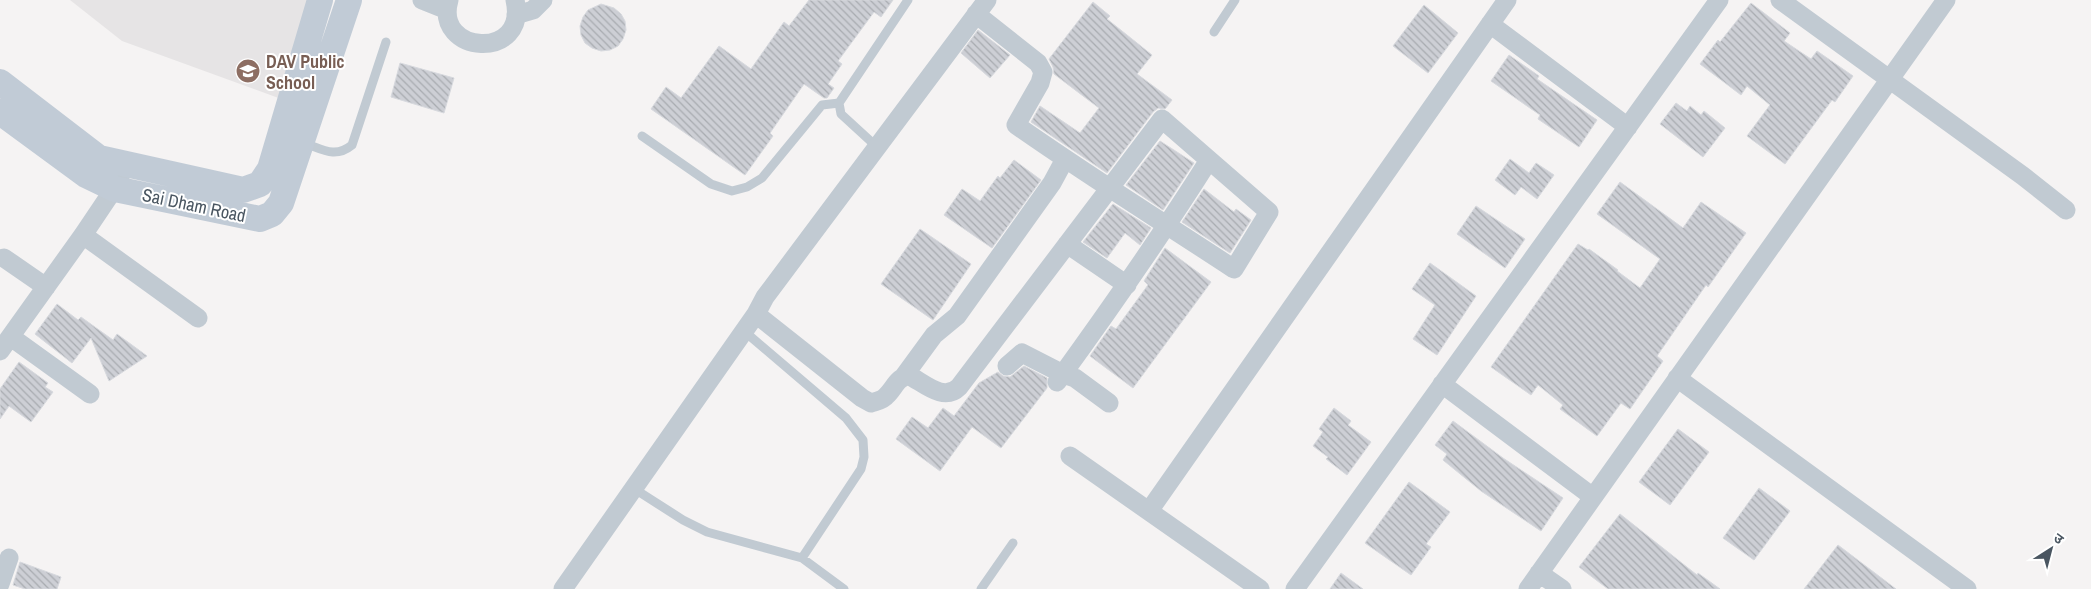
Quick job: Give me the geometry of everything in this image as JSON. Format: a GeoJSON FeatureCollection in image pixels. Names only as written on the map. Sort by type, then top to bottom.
{"type":"FeatureCollection","features":[{"type":"Feature","properties":{"kind":"street","name":"Sai Dham Road"},"geometry":{"type":"LineString","coordinates":[[0,82],[99,158],[128,166],[243,190],[260,184],[270,169],[320,0]]}},
{"type":"Feature","properties":{"kind":"street","name":"Sai Dham Road"},"geometry":{"type":"LineString","coordinates":[[0,112],[86,175],[115,189],[260,219],[272,214],[281,203],[349,0]]}},
{"type":"Feature","properties":{"kind":"street"},"geometry":{"type":"LineString","coordinates":[[422,0],[448,5],[448,17],[452,28],[459,36],[469,42],[481,45],[492,44],[503,38],[511,30],[516,8],[533,10],[543,0]]}},
{"type":"Feature","properties":{"kind":"street"},"geometry":{"type":"LineString","coordinates":[[1149,511],[1507,0]]}},
{"type":"Feature","properties":{"kind":"street"},"geometry":{"type":"LineString","coordinates":[[1295,589],[1719,0]]}},
{"type":"Feature","properties":{"kind":"street"},"geometry":{"type":"LineString","coordinates":[[1780,0],[2023,176],[2066,210]]}},
{"type":"Feature","properties":{"kind":"street"},"geometry":{"type":"LineString","coordinates":[[1528,589],[1946,0]]}},
{"type":"Feature","properties":{"kind":"street"},"geometry":{"type":"LineString","coordinates":[[563,589],[632,488],[756,314],[765,297],[981,7],[1038,62],[1043,72],[1040,84],[1016,125],[1110,186],[1234,269],[1269,212],[1162,119],[1110,186],[956,390],[943,394],[910,376],[904,376]]}},
{"type":"Feature","properties":{"kind":"street"},"geometry":{"type":"LineString","coordinates":[[1490,24],[1628,128]]}},
{"type":"Feature","properties":{"kind":"street"},"geometry":{"type":"LineString","coordinates":[[756,314],[862,398],[872,403],[885,398],[934,335],[958,316],[1052,183],[1066,159]]}},
{"type":"Feature","properties":{"kind":"street"},"geometry":{"type":"LineString","coordinates":[[1060,378],[1128,285],[1209,160]]}},
{"type":"Feature","properties":{"kind":"street"},"geometry":{"type":"LineString","coordinates":[[90,394],[5,344],[115,189],[128,166]]}},
{"type":"Feature","properties":{"kind":"street"},"geometry":{"type":"LineString","coordinates":[[260,184],[260,219]]}},
{"type":"Feature","properties":{"kind":"street"},"geometry":{"type":"LineString","coordinates":[[83,235],[198,318]]}},
{"type":"Feature","properties":{"kind":"street"},"geometry":{"type":"LineString","coordinates":[[1067,244],[1128,285]]}},
{"type":"Feature","properties":{"kind":"street"},"geometry":{"type":"LineString","coordinates":[[4,258],[46,287]]}},
{"type":"Feature","properties":{"kind":"street"},"geometry":{"type":"LineString","coordinates":[[1007,366],[1022,353],[1060,378],[1075,378],[1109,403]]}},
{"type":"Feature","properties":{"kind":"street"},"geometry":{"type":"LineString","coordinates":[[1678,378],[1967,589]]}},
{"type":"Feature","properties":{"kind":"street"},"geometry":{"type":"LineString","coordinates":[[1442,384],[1593,497]]}},
{"type":"Feature","properties":{"kind":"street"},"geometry":{"type":"LineString","coordinates":[[1070,456],[1260,589]]}},
{"type":"Feature","properties":{"kind":"street"},"geometry":{"type":"LineString","coordinates":[[0,584],[9,558]]}},
{"type":"Feature","properties":{"kind":"street"},"geometry":{"type":"LineString","coordinates":[[1539,573],[1562,589]]}},
{"type":"Feature","properties":{"kind":"lane"},"geometry":{"type":"LineString","coordinates":[[877,147],[842,114],[839,103],[908,0]]}},
{"type":"Feature","properties":{"kind":"lane"},"geometry":{"type":"LineString","coordinates":[[1214,32],[1235,0]]}},
{"type":"Feature","properties":{"kind":"lane"},"geometry":{"type":"LineString","coordinates":[[302,142],[335,154],[344,152],[352,145],[386,42]]}},
{"type":"Feature","properties":{"kind":"lane"},"geometry":{"type":"LineString","coordinates":[[642,136],[711,184],[732,190],[747,187],[762,178],[822,105],[839,103]]}},
{"type":"Feature","properties":{"kind":"lane"},"geometry":{"type":"LineString","coordinates":[[744,331],[846,418],[863,440],[864,457],[861,469],[802,558]]}},
{"type":"Feature","properties":{"kind":"lane"},"geometry":{"type":"LineString","coordinates":[[632,488],[683,520],[707,532],[802,558],[844,589]]}},
{"type":"Feature","properties":{"kind":"lane"},"geometry":{"type":"LineString","coordinates":[[981,589],[1013,543]]}},
{"type":"Feature","properties":{"kind":"shaded area","name":"DAV Public School"},"geometry":{"type":"Polygon","coordinates":[[[70,0],[314,0],[284,100],[122,41],[70,0]]]}},
{"type":"Feature","properties":{"kind":"building"},"geometry":{"type":"Polygon","coordinates":[[[809,0],[893,0],[881,17],[874,12],[838,61],[842,64],[828,84],[834,88],[827,98],[824,98],[804,84],[770,133],[773,136],[745,175],[651,109],[666,87],[681,98],[719,46],[751,69],[784,22],[789,26],[809,0]]]}},
{"type":"Feature","properties":{"kind":"building"},"geometry":{"type":"Polygon","coordinates":[[[1093,2],[1110,16],[1107,19],[1152,55],[1137,74],[1172,100],[1165,109],[1158,108],[1153,112],[1107,173],[1031,122],[1040,106],[1080,133],[1099,108],[1054,74],[1049,59],[1093,2]]]}},
{"type":"Feature","properties":{"kind":"building"},"geometry":{"type":"Polygon","coordinates":[[[1751,3],[1790,33],[1784,41],[1811,59],[1817,51],[1853,76],[1835,102],[1832,100],[1785,164],[1747,136],[1770,105],[1747,86],[1741,95],[1700,64],[1718,40],[1720,42],[1751,3]]]}},
{"type":"Feature","properties":{"kind":"building"},"geometry":{"type":"Polygon","coordinates":[[[601,4],[614,8],[621,14],[625,21],[626,30],[618,46],[610,50],[601,51],[585,43],[581,35],[580,26],[588,10],[601,4]]]}},
{"type":"Feature","properties":{"kind":"building"},"geometry":{"type":"Polygon","coordinates":[[[1424,5],[1458,33],[1428,73],[1393,46],[1424,5]]]}},
{"type":"Feature","properties":{"kind":"building"},"geometry":{"type":"Polygon","coordinates":[[[978,30],[1010,55],[990,78],[961,53],[978,30]]]}},
{"type":"Feature","properties":{"kind":"building"},"geometry":{"type":"Polygon","coordinates":[[[1509,55],[1539,76],[1537,79],[1597,120],[1579,147],[1538,119],[1540,115],[1491,81],[1509,55]]]}},
{"type":"Feature","properties":{"kind":"building"},"geometry":{"type":"Polygon","coordinates":[[[400,63],[454,78],[444,113],[391,97],[400,63]]]}},
{"type":"Feature","properties":{"kind":"building"},"geometry":{"type":"Polygon","coordinates":[[[1676,103],[1687,111],[1690,106],[1701,115],[1704,111],[1725,128],[1703,157],[1660,124],[1676,103]]]}},
{"type":"Feature","properties":{"kind":"building"},"geometry":{"type":"Polygon","coordinates":[[[1160,141],[1194,163],[1163,210],[1126,185],[1160,141]]]}},
{"type":"Feature","properties":{"kind":"building"},"geometry":{"type":"Polygon","coordinates":[[[1510,159],[1529,173],[1536,163],[1554,175],[1537,199],[1521,187],[1515,195],[1495,180],[1510,159]]]}},
{"type":"Feature","properties":{"kind":"building"},"geometry":{"type":"Polygon","coordinates":[[[1014,160],[1041,180],[992,248],[944,215],[962,189],[980,201],[998,176],[1000,178],[1014,160]]]}},
{"type":"Feature","properties":{"kind":"building"},"geometry":{"type":"Polygon","coordinates":[[[1620,182],[1683,228],[1701,202],[1746,233],[1708,287],[1706,285],[1657,356],[1663,361],[1630,409],[1621,403],[1597,436],[1560,409],[1563,405],[1538,385],[1531,395],[1491,367],[1578,244],[1589,249],[1640,288],[1660,259],[1597,214],[1620,182]]]}},
{"type":"Feature","properties":{"kind":"building"},"geometry":{"type":"Polygon","coordinates":[[[1204,189],[1234,212],[1236,209],[1251,220],[1230,253],[1182,222],[1204,189]]]}},
{"type":"Feature","properties":{"kind":"building"},"geometry":{"type":"Polygon","coordinates":[[[1113,204],[1151,228],[1140,245],[1125,233],[1107,258],[1083,242],[1113,204]]]}},
{"type":"Feature","properties":{"kind":"building"},"geometry":{"type":"Polygon","coordinates":[[[1476,206],[1525,239],[1505,268],[1457,234],[1476,206]]]}},
{"type":"Feature","properties":{"kind":"building"},"geometry":{"type":"Polygon","coordinates":[[[920,229],[971,264],[933,320],[881,284],[920,229]]]}},
{"type":"Feature","properties":{"kind":"building"},"geometry":{"type":"Polygon","coordinates":[[[1165,248],[1211,282],[1133,388],[1090,356],[1111,326],[1116,329],[1148,285],[1144,281],[1165,248]]]}},
{"type":"Feature","properties":{"kind":"building"},"geometry":{"type":"Polygon","coordinates":[[[1430,263],[1476,296],[1437,355],[1413,339],[1435,305],[1412,289],[1430,263]]]}},
{"type":"Feature","properties":{"kind":"building"},"geometry":{"type":"Polygon","coordinates":[[[57,304],[78,320],[81,317],[113,340],[117,334],[147,356],[109,381],[91,338],[72,363],[35,334],[57,304]]]}},
{"type":"Feature","properties":{"kind":"building"},"geometry":{"type":"Polygon","coordinates":[[[19,362],[48,383],[45,387],[53,392],[31,422],[9,406],[0,419],[0,389],[19,362]]]}},
{"type":"Feature","properties":{"kind":"building"},"geometry":{"type":"Polygon","coordinates":[[[1024,366],[1047,378],[1047,388],[1001,448],[972,427],[940,471],[896,439],[912,417],[928,428],[943,408],[954,416],[979,383],[998,372],[1003,376],[1010,377],[1024,366]]]}},
{"type":"Feature","properties":{"kind":"building"},"geometry":{"type":"Polygon","coordinates":[[[1334,408],[1351,421],[1348,425],[1371,442],[1347,475],[1313,446],[1323,432],[1319,429],[1334,408]]]}},
{"type":"Feature","properties":{"kind":"building"},"geometry":{"type":"Polygon","coordinates":[[[1453,421],[1503,458],[1563,498],[1541,531],[1481,491],[1443,460],[1447,454],[1435,445],[1453,421]]]}},
{"type":"Feature","properties":{"kind":"building"},"geometry":{"type":"Polygon","coordinates":[[[1678,429],[1709,452],[1670,505],[1639,482],[1678,429]]]}},
{"type":"Feature","properties":{"kind":"building"},"geometry":{"type":"Polygon","coordinates":[[[1409,482],[1450,512],[1426,544],[1431,547],[1411,575],[1365,543],[1409,482]]]}},
{"type":"Feature","properties":{"kind":"building"},"geometry":{"type":"Polygon","coordinates":[[[1759,488],[1790,511],[1754,560],[1723,538],[1759,488]]]}},
{"type":"Feature","properties":{"kind":"building"},"geometry":{"type":"Polygon","coordinates":[[[1620,514],[1697,575],[1698,573],[1720,589],[1608,589],[1579,567],[1620,514]]]}},
{"type":"Feature","properties":{"kind":"building"},"geometry":{"type":"Polygon","coordinates":[[[1838,545],[1896,589],[1804,589],[1838,545]]]}},
{"type":"Feature","properties":{"kind":"building"},"geometry":{"type":"Polygon","coordinates":[[[20,562],[61,577],[57,589],[25,589],[13,585],[20,562]]]}},
{"type":"Feature","properties":{"kind":"building"},"geometry":{"type":"Polygon","coordinates":[[[1341,573],[1363,589],[1330,589],[1341,573]]]}},
{"type":"Feature","properties":{"kind":"place","name":"DAV Public School"},"geometry":{"type":"Point","coordinates":[248,71]}}]}
